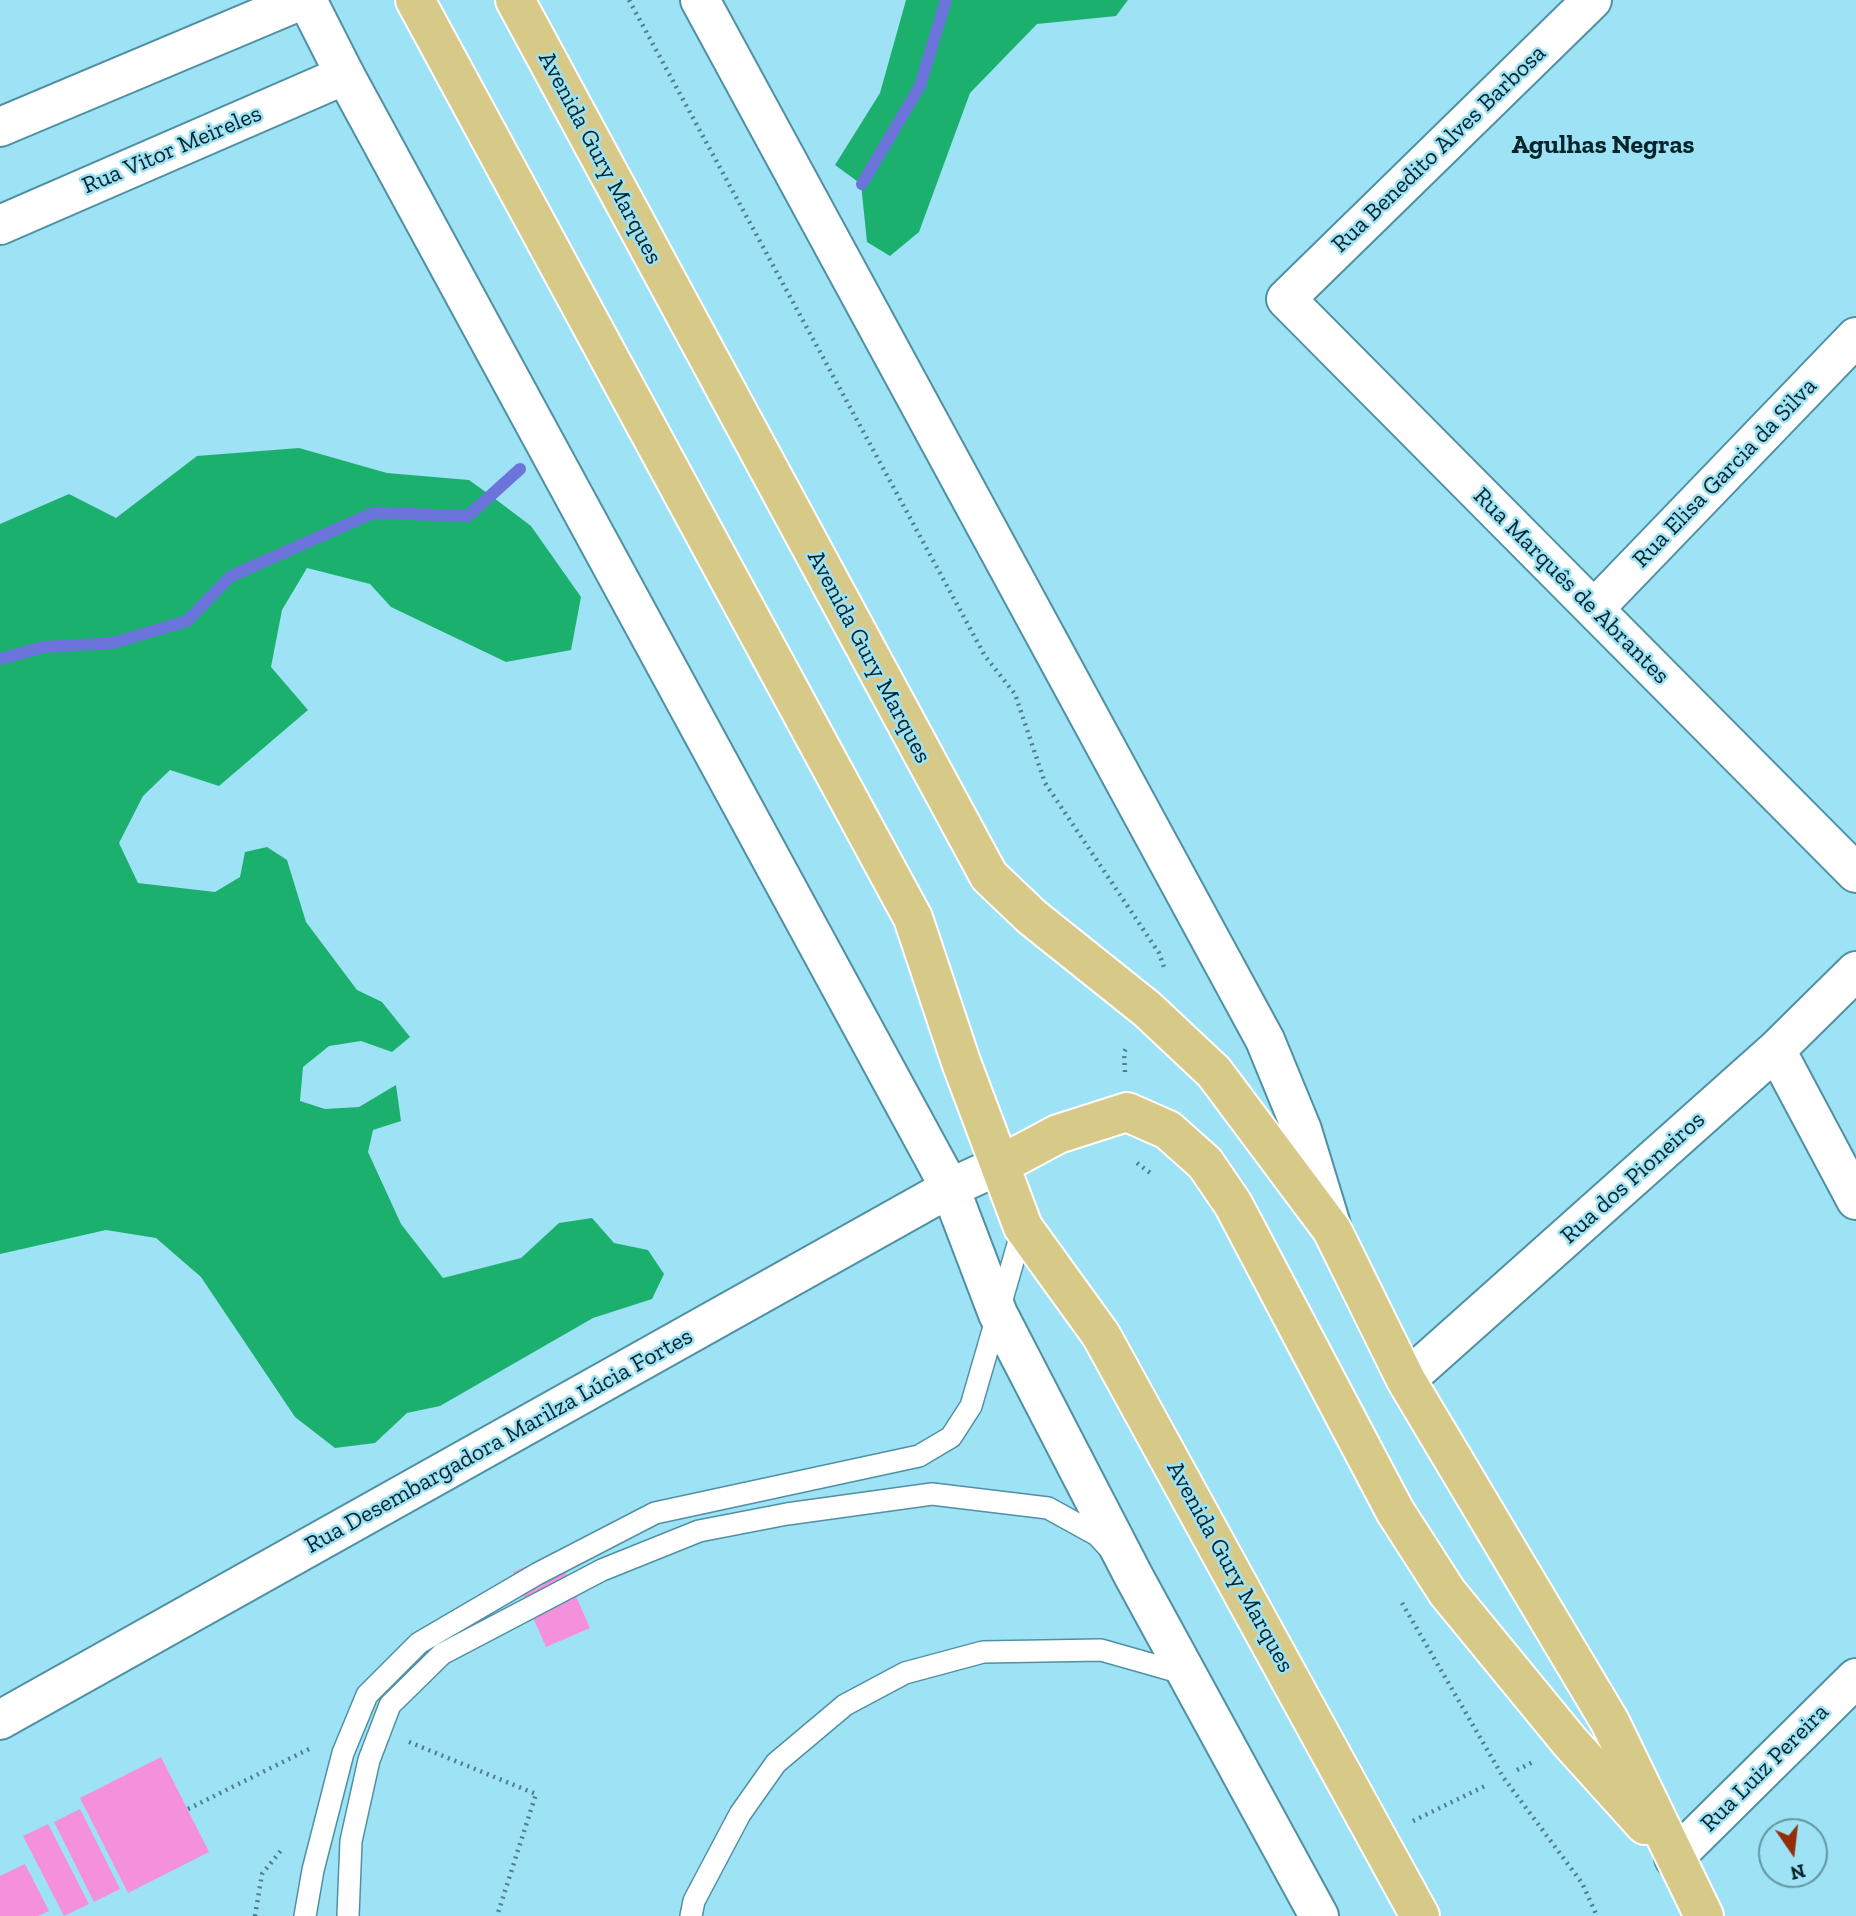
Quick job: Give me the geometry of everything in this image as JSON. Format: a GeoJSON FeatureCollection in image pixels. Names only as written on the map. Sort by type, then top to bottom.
{"type":"FeatureCollection","features":[{"type":"Feature","properties":{"kind":"main road","name":"Avenida Gury Marques"},"geometry":{"type":"LineString","coordinates":[[415,0],[913,918],[1023,1227],[1101,1335],[1420,1916]]}},
{"type":"Feature","properties":{"kind":"main road","name":"Avenida Gury Marques"},"geometry":{"type":"LineString","coordinates":[[515,0],[989,876],[1032,917],[1147,1009],[1214,1072],[1332,1230],[1406,1380],[1610,1722],[1704,1916]]}},
{"type":"Feature","properties":{"kind":"main road"},"geometry":{"type":"LineString","coordinates":[[1000,1165],[1058,1134],[1127,1112],[1168,1130],[1205,1163],[1233,1204],[1395,1511],[1447,1592],[1570,1742],[1674,1858]]}},
{"type":"Feature","properties":{"kind":"street"},"geometry":{"type":"LineString","coordinates":[[0,127],[305,0],[950,1188],[998,1314],[1133,1575],[1319,1916]]}},
{"type":"Feature","properties":{"kind":"street","name":"Avenida Gury Marques"},"geometry":{"type":"LineString","coordinates":[[700,0],[1265,1040],[1302,1130],[1332,1230]]}},
{"type":"Feature","properties":{"kind":"street","name":"Rua Benedito Alves Barbosa"},"geometry":{"type":"LineString","coordinates":[[1286,299],[1592,0]]}},
{"type":"Feature","properties":{"kind":"street","name":"Rua Vitor Meireles"},"geometry":{"type":"LineString","coordinates":[[0,225],[345,75]]}},
{"type":"Feature","properties":{"kind":"street","name":"Rua Marquês de Abrantes"},"geometry":{"type":"LineString","coordinates":[[1286,299],[1856,873]]}},
{"type":"Feature","properties":{"kind":"street","name":"Rua Elisa Garcia da Silva"},"geometry":{"type":"LineString","coordinates":[[1594,608],[1856,337]]}},
{"type":"Feature","properties":{"kind":"street","name":"Rua dos Pioneiros"},"geometry":{"type":"LineString","coordinates":[[1406,1380],[1776,1050],[1856,971]]}},
{"type":"Feature","properties":{"kind":"street"},"geometry":{"type":"LineString","coordinates":[[1776,1050],[1856,1200]]}},
{"type":"Feature","properties":{"kind":"street","name":"Rua Desembargadora Marilza Lúcia Fortes"},"geometry":{"type":"LineString","coordinates":[[0,1720],[950,1188],[1000,1165]]}},
{"type":"Feature","properties":{"kind":"street","name":"Rua Luiz Pereira"},"geometry":{"type":"LineString","coordinates":[[1674,1858],[1856,1678]]}},
{"type":"Feature","properties":{"kind":"lane"},"geometry":{"type":"LineString","coordinates":[[305,1916],[313,1870],[343,1753],[367,1695],[419,1643],[537,1574],[656,1513],[919,1455],[951,1437],[971,1406],[1023,1227]]}},
{"type":"Feature","properties":{"kind":"lane"},"geometry":{"type":"LineString","coordinates":[[348,1916],[351,1841],[369,1760],[390,1705],[442,1654],[602,1570],[699,1531],[788,1514],[932,1494],[1048,1508],[1097,1535],[1133,1575]]}},
{"type":"Feature","properties":{"kind":"lane"},"geometry":{"type":"LineString","coordinates":[[691,1916],[694,1901],[740,1814],[776,1763],[845,1705],[905,1673],[983,1653],[1101,1650],[1189,1675]]}},
{"type":"Feature","properties":{"kind":"path"},"geometry":{"type":"LineString","coordinates":[[629,0],[985,656],[1015,694],[1045,783],[1159,953],[1165,969],[1124,1052],[1127,1112]]}},
{"type":"Feature","properties":{"kind":"path"},"geometry":{"type":"LineString","coordinates":[[1409,1823],[1487,1785]]}},
{"type":"Feature","properties":{"kind":"green space"},"geometry":{"type":"Polygon","coordinates":[[[906,0],[1128,0],[1116,16],[1037,24],[970,93],[919,232],[890,256],[867,242],[861,184],[835,165],[880,93],[906,0]]]}},
{"type":"Feature","properties":{"kind":"green space"},"geometry":{"type":"Polygon","coordinates":[[[299,448],[387,473],[469,480],[490,495],[531,526],[581,597],[571,650],[506,662],[391,607],[370,584],[307,568],[282,610],[271,667],[308,710],[219,786],[170,770],[143,796],[119,843],[138,883],[215,892],[240,877],[245,852],[267,847],[287,860],[306,922],[357,990],[382,1002],[410,1037],[392,1052],[361,1041],[329,1046],[303,1067],[300,1101],[325,1109],[359,1107],[396,1085],[401,1121],[373,1130],[368,1152],[401,1224],[443,1278],[521,1258],[559,1223],[592,1218],[614,1243],[648,1250],[664,1274],[652,1299],[593,1318],[440,1406],[407,1413],[375,1443],[335,1448],[295,1417],[201,1277],[156,1238],[106,1230],[0,1254],[0,524],[69,494],[116,518],[197,456],[299,448]]]}},
{"type":"Feature","properties":{"kind":"building"},"geometry":{"type":"Polygon","coordinates":[[[557,1553],[590,1628],[546,1647],[513,1572],[557,1553]]]}},
{"type":"Feature","properties":{"kind":"building"},"geometry":{"type":"Polygon","coordinates":[[[161,1757],[209,1852],[128,1893],[80,1798],[161,1757]]]}},
{"type":"Feature","properties":{"kind":"building"},"geometry":{"type":"Polygon","coordinates":[[[80,1809],[120,1889],[94,1902],[54,1822],[80,1809]]]}},
{"type":"Feature","properties":{"kind":"building"},"geometry":{"type":"Polygon","coordinates":[[[48,1824],[89,1904],[64,1916],[23,1836],[48,1824]]]}},
{"type":"Feature","properties":{"kind":"building"},"geometry":{"type":"Polygon","coordinates":[[[25,1864],[49,1911],[38,1916],[0,1916],[0,1876],[25,1864]]]}},
{"type":"Feature","properties":{"kind":"waterway"},"geometry":{"type":"LineString","coordinates":[[862,184],[920,86],[946,0]]}},
{"type":"Feature","properties":{"kind":"waterway"},"geometry":{"type":"LineString","coordinates":[[0,659],[44,647],[113,643],[187,621],[231,576],[373,513],[468,516],[520,469]]}},
{"type":"Feature","properties":{"kind":"district","name":"Agulhas Negras"},"geometry":{"type":"Point","coordinates":[1603,146]}}]}
